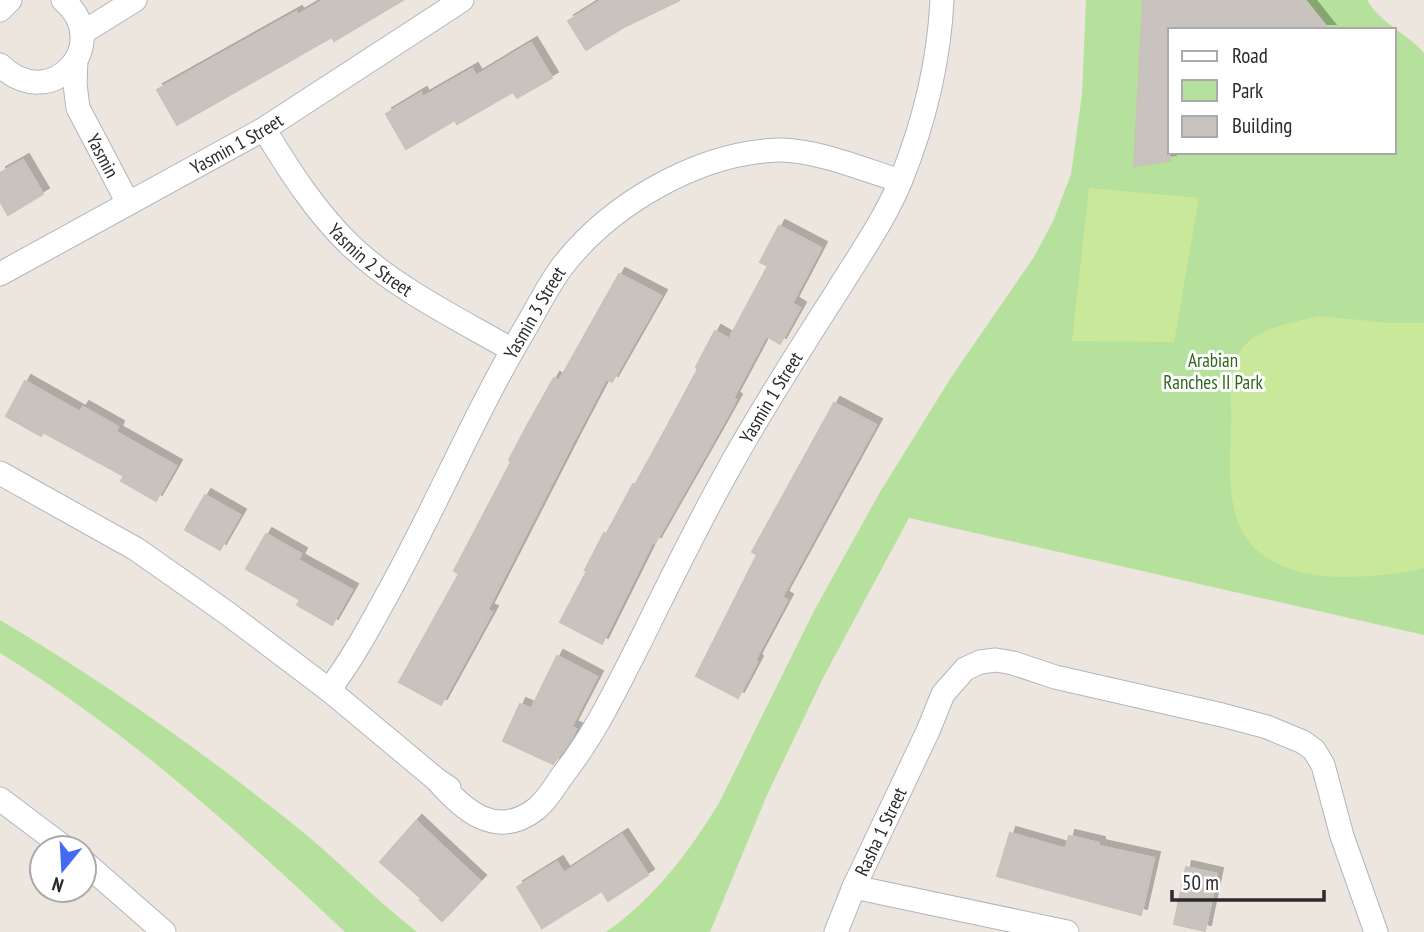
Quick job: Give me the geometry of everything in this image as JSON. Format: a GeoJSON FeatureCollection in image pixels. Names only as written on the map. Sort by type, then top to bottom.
{"type":"FeatureCollection","features":[{"type":"Feature","properties":{"kind":"street"},"geometry":{"type":"LineString","coordinates":[[0,10],[10,0]]}},
{"type":"Feature","properties":{"kind":"street"},"geometry":{"type":"LineString","coordinates":[[63,0],[79,19],[82,33],[135,0]]}},
{"type":"Feature","properties":{"kind":"street","name":"Yasmin 1 Street"},"geometry":{"type":"LineString","coordinates":[[0,274],[264,130],[462,0]]}},
{"type":"Feature","properties":{"kind":"street","name":"Yasmin 1 Street"},"geometry":{"type":"LineString","coordinates":[[0,473],[136,549],[227,613],[329,690],[437,780],[469,813],[485,820],[503,821],[520,818],[536,810],[598,726],[732,461],[870,239],[901,181],[928,97],[942,0]]}},
{"type":"Feature","properties":{"kind":"street","name":"Yasmin"},"geometry":{"type":"LineString","coordinates":[[82,33],[76,60],[78,108],[128,203]]}},
{"type":"Feature","properties":{"kind":"street"},"geometry":{"type":"LineString","coordinates":[[36,83],[59,77],[76,60]]}},
{"type":"Feature","properties":{"kind":"street","name":"Yasmin"},"geometry":{"type":"LineString","coordinates":[[4,74],[58,92],[78,108]]}},
{"type":"Feature","properties":{"kind":"street","name":"Yasmin 2 Street"},"geometry":{"type":"LineString","coordinates":[[264,130],[308,198],[351,246],[382,271],[512,350]]}},
{"type":"Feature","properties":{"kind":"street","name":"Yasmin 3 Street"},"geometry":{"type":"LineString","coordinates":[[329,690],[370,627],[414,547],[512,350],[561,269],[592,235],[630,204],[664,183],[739,155],[780,150],[824,157],[901,181]]}},
{"type":"Feature","properties":{"kind":"street","name":"Rasha 1 Street"},"geometry":{"type":"LineString","coordinates":[[836,932],[943,694],[965,669],[980,662],[996,660],[1055,677],[1222,715],[1289,723],[1307,731],[1330,755],[1336,772],[1340,787],[1342,836],[1376,932]]}},
{"type":"Feature","properties":{"kind":"street"},"geometry":{"type":"LineString","coordinates":[[0,799],[46,834]]}},
{"type":"Feature","properties":{"kind":"street"},"geometry":{"type":"LineString","coordinates":[[98,874],[164,932]]}},
{"type":"Feature","properties":{"kind":"street"},"geometry":{"type":"LineString","coordinates":[[854,887],[1067,932]]}},
{"type":"Feature","properties":{"kind":"green space","name":"Arabian Ranches II Park"},"geometry":{"type":"Polygon","coordinates":[[[1086,0],[1367,0],[1379,16],[1395,28],[1168,28],[1168,154],[1396,154],[1396,29],[1424,53],[1424,635],[909,518],[824,676],[767,795],[710,932],[606,932],[655,890],[683,857],[708,821],[815,609],[880,492],[952,376],[1034,257],[1054,219],[1071,174],[1082,94],[1086,0]]]}},
{"type":"Feature","properties":{"kind":"green space"},"geometry":{"type":"Polygon","coordinates":[[[1089,188],[1199,198],[1174,342],[1072,341],[1089,188]]]}},
{"type":"Feature","properties":{"kind":"green space"},"geometry":{"type":"Polygon","coordinates":[[[1319,316],[1390,323],[1424,323],[1424,568],[1375,576],[1347,577],[1293,570],[1270,560],[1251,544],[1238,522],[1230,475],[1231,384],[1235,363],[1245,345],[1260,334],[1279,326],[1319,316]]]}},
{"type":"Feature","properties":{"kind":"green space"},"geometry":{"type":"Polygon","coordinates":[[[0,620],[111,690],[218,766],[305,833],[417,932],[345,932],[222,820],[136,748],[47,683],[0,653],[0,620]]]}},
{"type":"Feature","properties":{"kind":"building"},"geometry":{"type":"Polygon","coordinates":[[[324,0],[403,0],[334,41],[332,37],[177,125],[157,90],[296,12],[298,15],[324,0]]]}},
{"type":"Feature","properties":{"kind":"building"},"geometry":{"type":"Polygon","coordinates":[[[602,0],[680,0],[626,26],[586,50],[568,21],[602,0]]]}},
{"type":"Feature","properties":{"kind":"building"},"geometry":{"type":"Polygon","coordinates":[[[1143,0],[1305,0],[1327,28],[1168,28],[1170,161],[1134,166],[1143,0]]]}},
{"type":"Feature","properties":{"kind":"building"},"geometry":{"type":"Polygon","coordinates":[[[531,43],[552,78],[517,98],[513,92],[457,124],[455,120],[406,149],[386,114],[421,93],[423,97],[472,69],[476,76],[531,43]]]}},
{"type":"Feature","properties":{"kind":"building"},"geometry":{"type":"Polygon","coordinates":[[[23,160],[43,194],[8,215],[0,201],[0,173],[23,160]]]}},
{"type":"Feature","properties":{"kind":"building"},"geometry":{"type":"Polygon","coordinates":[[[779,226],[821,248],[792,303],[800,308],[780,344],[766,336],[733,398],[736,400],[655,543],[653,541],[602,644],[560,622],[604,533],[606,535],[633,484],[635,485],[698,369],[696,367],[715,331],[729,339],[768,266],[760,262],[779,226]]]}},
{"type":"Feature","properties":{"kind":"building"},"geometry":{"type":"Polygon","coordinates":[[[619,274],[661,296],[612,382],[606,379],[487,610],[492,612],[441,705],[399,682],[459,574],[454,571],[528,424],[554,378],[559,381],[619,274]]]}},
{"type":"Feature","properties":{"kind":"building"},"geometry":{"type":"Polygon","coordinates":[[[25,381],[80,412],[83,407],[118,427],[116,432],[176,466],[156,501],[121,481],[124,476],[43,432],[41,436],[6,416],[25,381]]]}},
{"type":"Feature","properties":{"kind":"building"},"geometry":{"type":"Polygon","coordinates":[[[834,403],[876,425],[782,597],[787,600],[738,698],[696,676],[757,555],[752,552],[834,403]]]}},
{"type":"Feature","properties":{"kind":"building"},"geometry":{"type":"Polygon","coordinates":[[[205,495],[240,515],[220,550],[185,530],[205,495]]]}},
{"type":"Feature","properties":{"kind":"building"},"geometry":{"type":"Polygon","coordinates":[[[266,534],[301,554],[298,560],[352,590],[332,625],[297,605],[300,600],[246,569],[266,534]]]}},
{"type":"Feature","properties":{"kind":"building"},"geometry":{"type":"Polygon","coordinates":[[[557,656],[597,677],[571,727],[576,729],[571,739],[553,764],[503,741],[520,704],[531,709],[557,656]]]}},
{"type":"Feature","properties":{"kind":"building"},"geometry":{"type":"Polygon","coordinates":[[[416,821],[480,881],[442,921],[420,900],[422,899],[380,862],[416,821]]]}},
{"type":"Feature","properties":{"kind":"building"},"geometry":{"type":"Polygon","coordinates":[[[1010,833],[1066,849],[1069,836],[1099,843],[1099,846],[1154,858],[1141,915],[997,876],[1010,833]]]}},
{"type":"Feature","properties":{"kind":"building"},"geometry":{"type":"Polygon","coordinates":[[[622,835],[648,875],[608,901],[602,891],[542,928],[517,887],[557,862],[564,873],[622,835]]]}},
{"type":"Feature","properties":{"kind":"building"},"geometry":{"type":"Polygon","coordinates":[[[1186,867],[1217,874],[1205,931],[1174,924],[1186,867]]]}}]}
